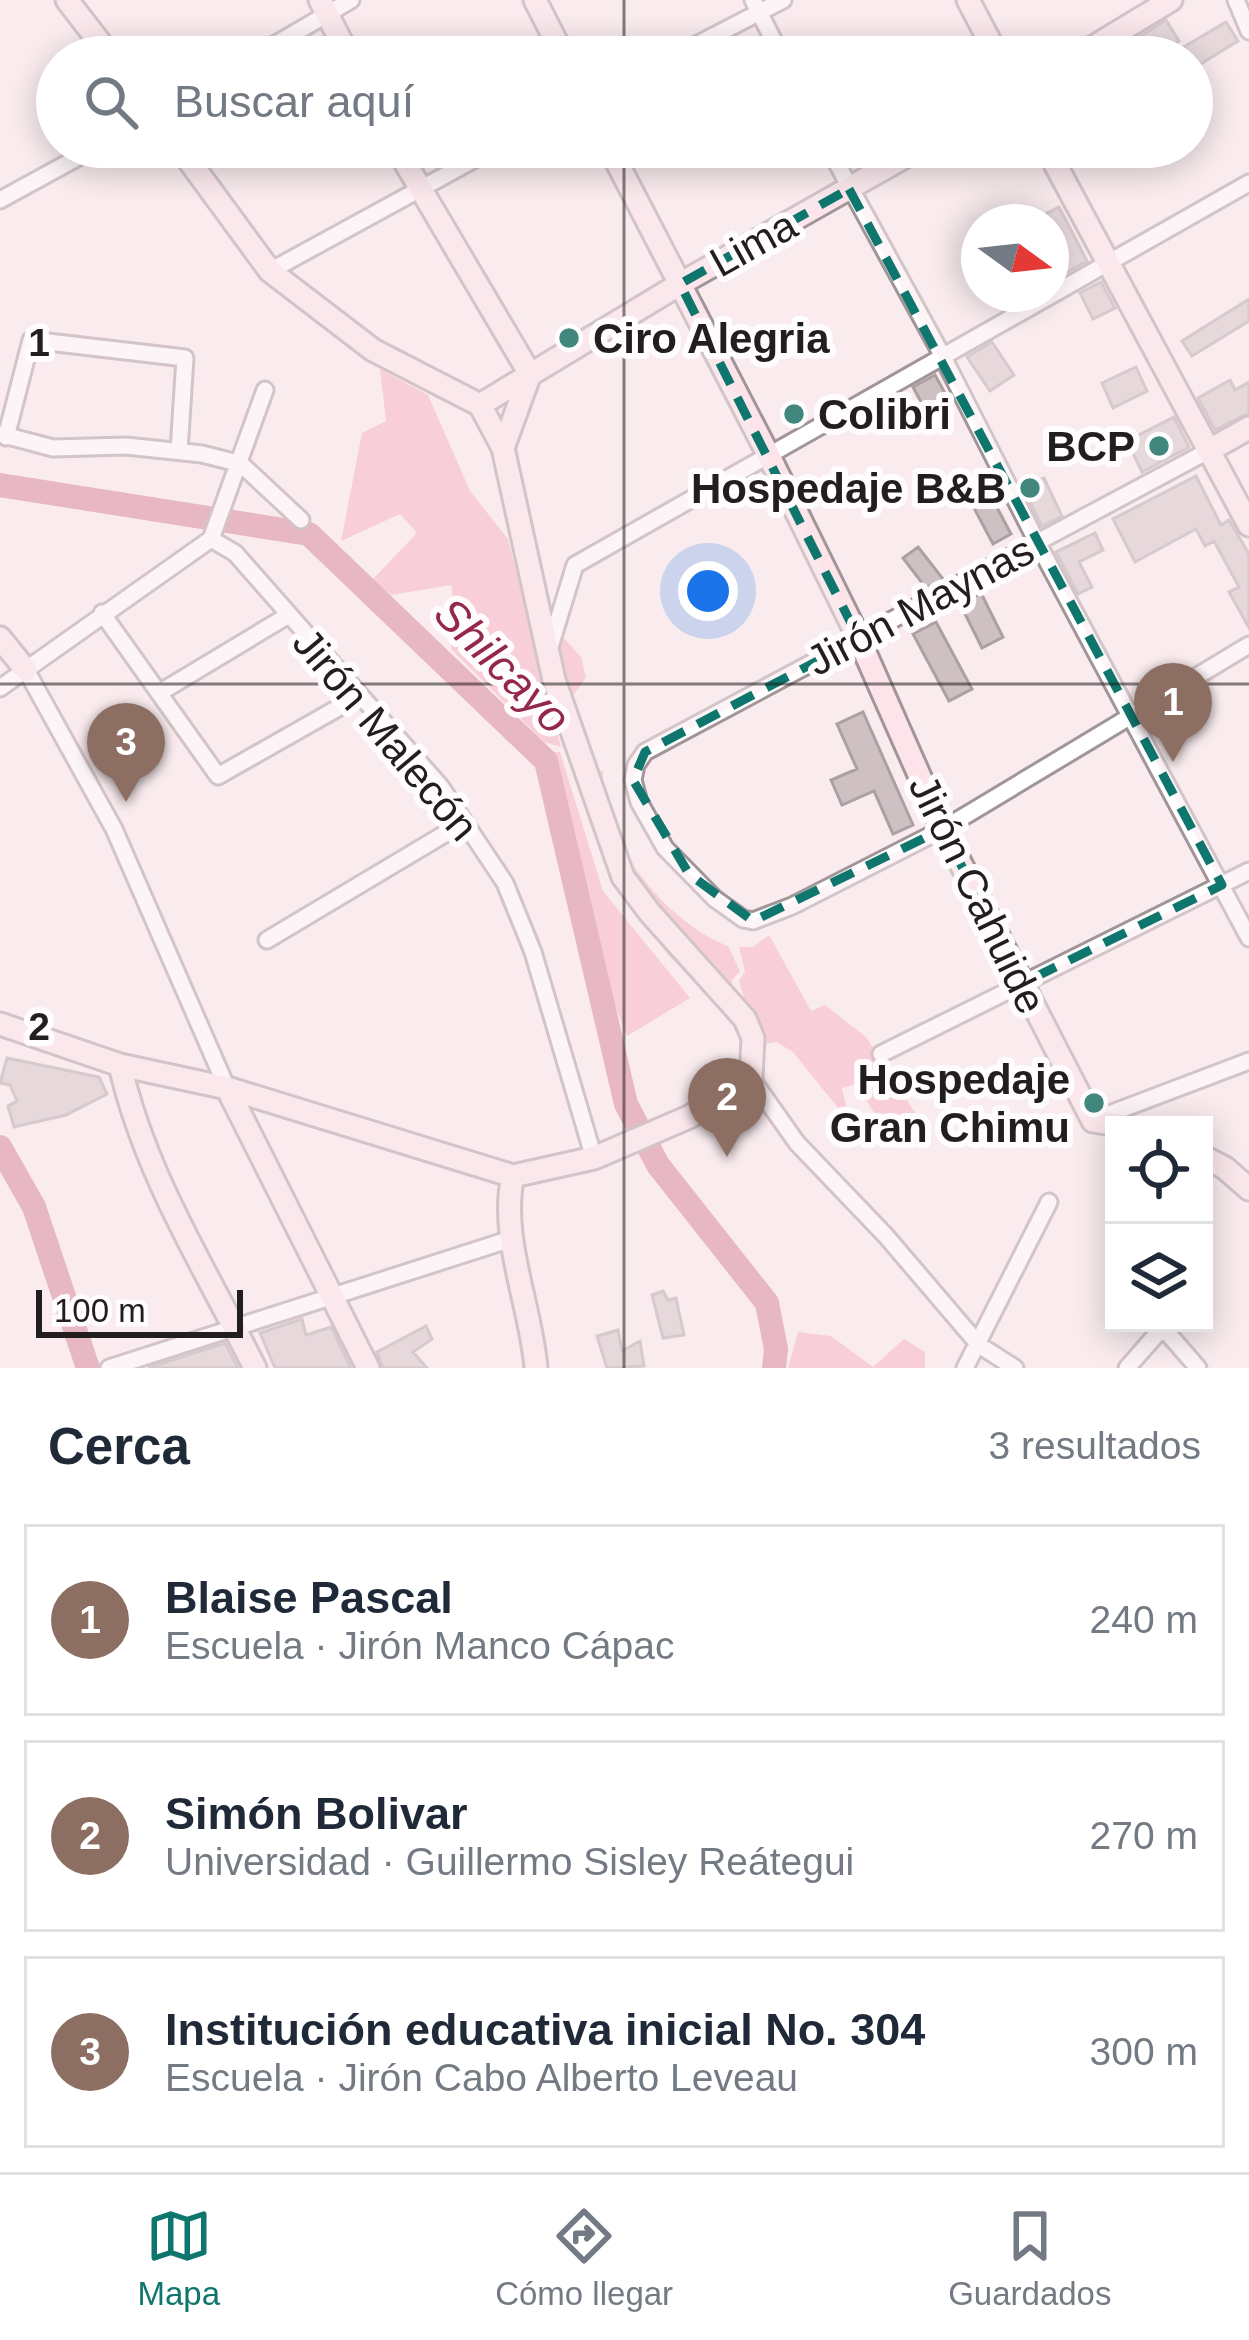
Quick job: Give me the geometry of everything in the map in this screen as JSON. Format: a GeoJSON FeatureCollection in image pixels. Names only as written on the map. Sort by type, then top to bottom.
{"type":"FeatureCollection","features":[{"type":"Feature","properties":{"kind":"street"},"geometry":{"type":"LineString","coordinates":[[67,0],[95,36]]}},
{"type":"Feature","properties":{"kind":"street"},"geometry":{"type":"LineString","coordinates":[[283,36],[323,7],[351,0]]}},
{"type":"Feature","properties":{"kind":"street"},"geometry":{"type":"LineString","coordinates":[[535,0],[553,36]]}},
{"type":"Feature","properties":{"kind":"street"},"geometry":{"type":"LineString","coordinates":[[708,36],[757,7],[783,0]]}},
{"type":"Feature","properties":{"kind":"street"},"geometry":{"type":"LineString","coordinates":[[968,0],[987,36]]}},
{"type":"Feature","properties":{"kind":"street"},"geometry":{"type":"LineString","coordinates":[[1112,36],[1171,0]]}},
{"type":"Feature","properties":{"kind":"street"},"geometry":{"type":"LineString","coordinates":[[1236,0],[1249,31]]}},
{"type":"Feature","properties":{"kind":"street"},"geometry":{"type":"LineString","coordinates":[[323,7],[339,36]]}},
{"type":"Feature","properties":{"kind":"street"},"geometry":{"type":"LineString","coordinates":[[757,7],[772,36]]}},
{"type":"Feature","properties":{"kind":"street"},"geometry":{"type":"LineString","coordinates":[[0,200],[59,168]]}},
{"type":"Feature","properties":{"kind":"street"},"geometry":{"type":"LineString","coordinates":[[194,168],[270,272],[373,350],[480,406],[503,448],[554,680],[623,877],[745,1019],[753,1038],[751,1078],[797,1143],[886,1236],[979,1345],[1015,1368]]}},
{"type":"Feature","properties":{"kind":"street"},"geometry":{"type":"LineString","coordinates":[[407,168],[530,374],[503,448]]}},
{"type":"Feature","properties":{"kind":"street"},"geometry":{"type":"LineString","coordinates":[[270,272],[457,168]]}},
{"type":"Feature","properties":{"kind":"street","name":"Jirón Cahuide"},"geometry":{"type":"LineString","coordinates":[[621,168],[859,639],[943,829],[1093,1120]]}},
{"type":"Feature","properties":{"kind":"street"},"geometry":{"type":"LineString","coordinates":[[838,168],[1249,938]]}},
{"type":"Feature","properties":{"kind":"street","name":"Lima"},"geometry":{"type":"LineString","coordinates":[[480,406],[680,284],[886,168]]}},
{"type":"Feature","properties":{"kind":"street"},"geometry":{"type":"LineString","coordinates":[[1057,168],[1249,525]]}},
{"type":"Feature","properties":{"kind":"street"},"geometry":{"type":"LineString","coordinates":[[548,652],[575,565],[1249,182]]}},
{"type":"Feature","properties":{"kind":"street"},"geometry":{"type":"LineString","coordinates":[[179,452],[184,358],[31,340],[3,435],[53,448],[126,446],[179,452],[238,469],[302,520]]}},
{"type":"Feature","properties":{"kind":"street"},"geometry":{"type":"LineString","coordinates":[[0,688],[211,538],[265,390]]}},
{"type":"Feature","properties":{"kind":"street"},"geometry":{"type":"LineString","coordinates":[[1208,451],[1249,428]]}},
{"type":"Feature","properties":{"kind":"street","name":"Jirón Maynas"},"geometry":{"type":"LineString","coordinates":[[943,829],[753,921],[716,899],[665,848],[639,802],[633,780],[645,752],[1208,451]]}},
{"type":"Feature","properties":{"kind":"street","name":"Jirón Malecón"},"geometry":{"type":"LineString","coordinates":[[211,538],[235,553],[441,788],[505,883],[533,952],[595,1158]]}},
{"type":"Feature","properties":{"kind":"street"},"geometry":{"type":"LineString","coordinates":[[102,613],[218,776],[359,696]]}},
{"type":"Feature","properties":{"kind":"street"},"geometry":{"type":"LineString","coordinates":[[159,694],[287,616]]}},
{"type":"Feature","properties":{"kind":"street"},"geometry":{"type":"LineString","coordinates":[[0,638],[26,670],[114,829],[227,1088],[368,1368]]}},
{"type":"Feature","properties":{"kind":"street"},"geometry":{"type":"LineString","coordinates":[[943,829],[1249,645]]}},
{"type":"Feature","properties":{"kind":"street"},"geometry":{"type":"LineString","coordinates":[[267,940],[463,823]]}},
{"type":"Feature","properties":{"kind":"street"},"geometry":{"type":"LineString","coordinates":[[881,1054],[1249,872]]}},
{"type":"Feature","properties":{"kind":"street"},"geometry":{"type":"LineString","coordinates":[[1,1025],[121,1066],[227,1088],[513,1176],[595,1158],[689,1117],[751,1078]]}},
{"type":"Feature","properties":{"kind":"street"},"geometry":{"type":"LineString","coordinates":[[1093,1120],[1249,1061]]}},
{"type":"Feature","properties":{"kind":"street"},"geometry":{"type":"LineString","coordinates":[[121,1066],[132,1118],[160,1187],[255,1368]]}},
{"type":"Feature","properties":{"kind":"street"},"geometry":{"type":"LineString","coordinates":[[1093,1120],[1105,1122]]}},
{"type":"Feature","properties":{"kind":"street"},"geometry":{"type":"LineString","coordinates":[[1213,1163],[1249,1189]]}},
{"type":"Feature","properties":{"kind":"street"},"geometry":{"type":"LineString","coordinates":[[513,1176],[507,1202],[511,1239],[533,1327],[536,1368]]}},
{"type":"Feature","properties":{"kind":"street"},"geometry":{"type":"LineString","coordinates":[[965,1368],[1049,1202]]}},
{"type":"Feature","properties":{"kind":"street"},"geometry":{"type":"LineString","coordinates":[[109,1368],[511,1239]]}},
{"type":"Feature","properties":{"kind":"street"},"geometry":{"type":"LineString","coordinates":[[1126,1368],[1165,1330],[1198,1368]]}},
{"type":"Feature","properties":{"kind":"highlighted area"},"geometry":{"type":"Polygon","coordinates":[[[849,189],[1222,885],[1021,984],[943,829],[753,921],[689,874],[633,780],[645,752],[859,639],[680,284],[849,189]]]}},
{"type":"Feature","properties":{"kind":"shaded area"},"geometry":{"type":"Polygon","coordinates":[[[380,369],[428,395],[470,491],[508,539],[561,747],[544,742],[451,649],[452,585],[391,595],[372,580],[417,533],[400,514],[341,541],[362,433],[386,421],[380,369]]]}},
{"type":"Feature","properties":{"kind":"shaded area"},"geometry":{"type":"Polygon","coordinates":[[[520,505],[527,505],[541,590],[550,611],[558,605],[568,619],[563,637],[581,657],[586,677],[573,696],[589,772],[603,771],[612,823],[640,875],[682,918],[728,946],[740,971],[732,980],[734,1020],[669,956],[612,880],[590,816],[520,505]]]}},
{"type":"Feature","properties":{"kind":"shaded area"},"geometry":{"type":"Polygon","coordinates":[[[548,752],[560,752],[603,891],[690,998],[627,1036],[603,967],[548,752]]]}},
{"type":"Feature","properties":{"kind":"shaded area"},"geometry":{"type":"Polygon","coordinates":[[[769,935],[811,1011],[825,1005],[866,1037],[925,1128],[906,1138],[878,1119],[856,1084],[842,1088],[846,1106],[838,1108],[793,1052],[776,1042],[758,1045],[739,981],[745,972],[739,947],[753,947],[769,935]]]}},
{"type":"Feature","properties":{"kind":"shaded area"},"geometry":{"type":"Polygon","coordinates":[[[798,1332],[831,1336],[873,1367],[904,1339],[925,1352],[925,1368],[788,1368],[798,1332]]]}},
{"type":"Feature","properties":{"kind":"building"},"geometry":{"type":"Polygon","coordinates":[[[1166,20],[1176,36],[1141,36],[1166,20]]]}},
{"type":"Feature","properties":{"kind":"building"},"geometry":{"type":"Polygon","coordinates":[[[1226,22],[1238,41],[1213,56],[1213,36],[1202,36],[1226,22]]]}},
{"type":"Feature","properties":{"kind":"building"},"geometry":{"type":"Polygon","coordinates":[[[1069,226],[1087,261],[1069,271],[1069,226]]]}},
{"type":"Feature","properties":{"kind":"building"},"geometry":{"type":"Polygon","coordinates":[[[1101,282],[1115,308],[1093,319],[1080,293],[1101,282]]]}},
{"type":"Feature","properties":{"kind":"building"},"geometry":{"type":"Polygon","coordinates":[[[1249,299],[1249,321],[1192,356],[1182,341],[1249,299]]]}},
{"type":"Feature","properties":{"kind":"building"},"geometry":{"type":"Polygon","coordinates":[[[992,342],[1014,375],[990,391],[967,357],[992,342]]]}},
{"type":"Feature","properties":{"kind":"building"},"geometry":{"type":"Polygon","coordinates":[[[1136,367],[1147,391],[1113,408],[1102,383],[1136,367]]]}},
{"type":"Feature","properties":{"kind":"building"},"geometry":{"type":"Polygon","coordinates":[[[935,375],[952,406],[930,419],[913,387],[935,375]]]}},
{"type":"Feature","properties":{"kind":"building"},"geometry":{"type":"Polygon","coordinates":[[[1230,380],[1235,390],[1249,382],[1249,413],[1215,430],[1198,398],[1230,380]]]}},
{"type":"Feature","properties":{"kind":"building","name":"BCP"},"geometry":{"type":"Polygon","coordinates":[[[1174,417],[1189,447],[1142,472],[1127,441],[1174,417]]]}},
{"type":"Feature","properties":{"kind":"building"},"geometry":{"type":"Polygon","coordinates":[[[1196,476],[1221,525],[1229,520],[1249,554],[1249,628],[1229,592],[1239,587],[1214,541],[1205,546],[1196,529],[1135,562],[1113,519],[1196,476]]]}},
{"type":"Feature","properties":{"kind":"building"},"geometry":{"type":"Polygon","coordinates":[[[1044,478],[1062,516],[1042,526],[1023,488],[1044,478]]]}},
{"type":"Feature","properties":{"kind":"building"},"geometry":{"type":"Polygon","coordinates":[[[992,498],[1011,534],[993,544],[974,508],[992,498]]]}},
{"type":"Feature","properties":{"kind":"building"},"geometry":{"type":"Polygon","coordinates":[[[1095,533],[1103,550],[1079,562],[1092,587],[1078,594],[1056,552],[1095,533]]]}},
{"type":"Feature","properties":{"kind":"building"},"geometry":{"type":"Polygon","coordinates":[[[918,547],[943,579],[926,588],[903,558],[918,547]]]}},
{"type":"Feature","properties":{"kind":"building"},"geometry":{"type":"Polygon","coordinates":[[[981,593],[1003,637],[982,648],[960,604],[981,593]]]}},
{"type":"Feature","properties":{"kind":"building"},"geometry":{"type":"Polygon","coordinates":[[[936,622],[972,689],[949,701],[913,634],[936,622]]]}},
{"type":"Feature","properties":{"kind":"building"},"geometry":{"type":"Polygon","coordinates":[[[863,712],[913,825],[893,834],[874,791],[842,805],[831,780],[857,769],[837,724],[863,712]]]}},
{"type":"Feature","properties":{"kind":"building"},"geometry":{"type":"Polygon","coordinates":[[[7,1058],[99,1077],[107,1094],[66,1115],[14,1127],[8,1106],[17,1101],[10,1085],[0,1083],[7,1058]]]}},
{"type":"Feature","properties":{"kind":"building"},"geometry":{"type":"Polygon","coordinates":[[[663,1291],[668,1300],[676,1298],[684,1335],[663,1338],[652,1295],[663,1291]]]}},
{"type":"Feature","properties":{"kind":"building"},"geometry":{"type":"Polygon","coordinates":[[[302,1319],[306,1335],[331,1327],[351,1368],[275,1368],[260,1333],[302,1319]]]}},
{"type":"Feature","properties":{"kind":"building"},"geometry":{"type":"Polygon","coordinates":[[[426,1326],[432,1339],[413,1352],[427,1368],[383,1368],[377,1352],[426,1326]]]}},
{"type":"Feature","properties":{"kind":"building"},"geometry":{"type":"Polygon","coordinates":[[[618,1330],[622,1351],[640,1341],[644,1366],[607,1368],[597,1336],[618,1330]]]}},
{"type":"Feature","properties":{"kind":"building"},"geometry":{"type":"Polygon","coordinates":[[[225,1343],[238,1368],[148,1368],[225,1343]]]}},
{"type":"Feature","properties":{"kind":"waterway","name":"Shilcayo"},"geometry":{"type":"LineString","coordinates":[[0,485],[309,534],[546,761],[626,1104],[658,1165],[767,1303],[776,1349],[774,1368]]}},
{"type":"Feature","properties":{"kind":"waterway"},"geometry":{"type":"LineString","coordinates":[[0,1147],[34,1207],[88,1368]]}},
{"type":"Feature","properties":{"kind":"place","name":"Ciro Alegria"},"geometry":{"type":"Point","coordinates":[569,338]}},
{"type":"Feature","properties":{"kind":"place","name":"Colibri"},"geometry":{"type":"Point","coordinates":[794,414]}},
{"type":"Feature","properties":{"kind":"place","name":"BCP"},"geometry":{"type":"Point","coordinates":[1159,446]}},
{"type":"Feature","properties":{"kind":"place","name":"Hospedaje B&B"},"geometry":{"type":"Point","coordinates":[1030,488]}},
{"type":"Feature","properties":{"kind":"place","name":"Blaise Pascal"},"geometry":{"type":"Point","coordinates":[1173,762]}},
{"type":"Feature","properties":{"kind":"place","name":"Institución educativa inicial No. 304"},"geometry":{"type":"Point","coordinates":[126,802]}},
{"type":"Feature","properties":{"kind":"place","name":"Hospedaje Gran Chimu"},"geometry":{"type":"Point","coordinates":[1094,1103]}},
{"type":"Feature","properties":{"kind":"place","name":"Simón Bolivar"},"geometry":{"type":"Point","coordinates":[727,1157]}}]}
